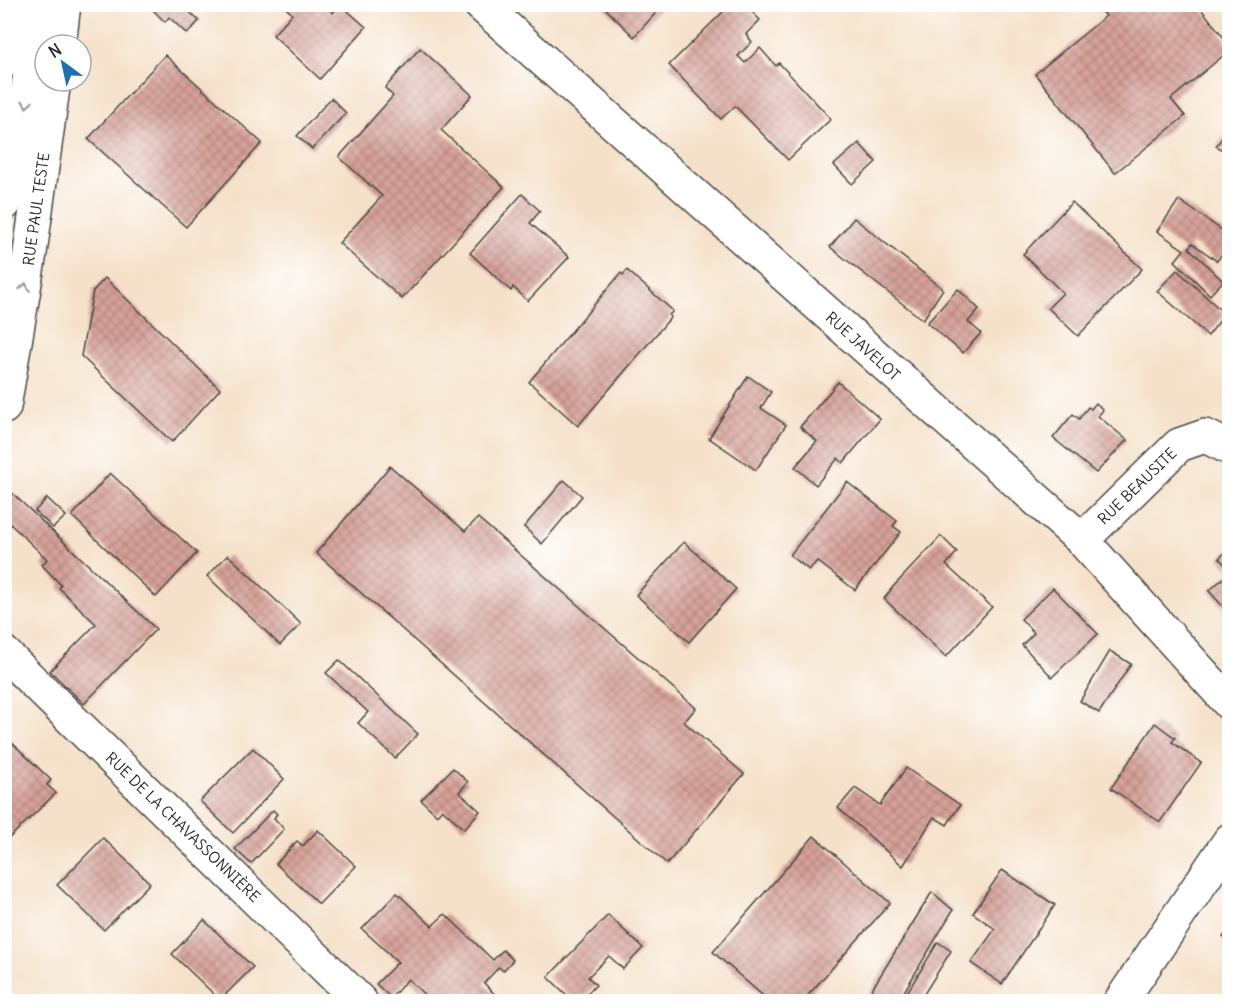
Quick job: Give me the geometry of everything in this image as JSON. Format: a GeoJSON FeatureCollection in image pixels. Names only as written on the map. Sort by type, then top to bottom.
{"type":"FeatureCollection","features":[{"type":"Feature","properties":{"kind":"street"},"geometry":{"type":"LineString","coordinates":[[4,61],[13,4]]}},
{"type":"Feature","properties":{"kind":"street","name":"RUE PAUL TESTE"},"geometry":{"type":"LineString","coordinates":[[4,204],[21,146],[38,4]]}},
{"type":"Feature","properties":{"kind":"street"},"geometry":{"type":"LineString","coordinates":[[60,33],[64,4]]}},
{"type":"Feature","properties":{"kind":"street","name":"RUE JAVELOT"},"geometry":{"type":"LineString","coordinates":[[480,4],[1082,540],[1230,704]]}},
{"type":"Feature","properties":{"kind":"street","name":"RUE PAUL TESTE"},"geometry":{"type":"LineString","coordinates":[[4,407],[30,253],[52,93]]}},
{"type":"Feature","properties":{"kind":"street","name":"RUE BEAUSITE"},"geometry":{"type":"LineString","coordinates":[[1082,540],[1179,445],[1205,436],[1230,448]]}},
{"type":"Feature","properties":{"kind":"street","name":"RUE DE LA CHAVASSONNIÈRE"},"geometry":{"type":"LineString","coordinates":[[4,653],[361,1002]]}},
{"type":"Feature","properties":{"kind":"street"},"geometry":{"type":"LineString","coordinates":[[1120,1002],[1230,840]]}},
{"type":"Feature","properties":{"kind":"building"},"geometry":{"type":"Polygon","coordinates":[[[147,4],[182,4],[199,21],[187,34],[169,17],[165,22],[147,4]]]}},
{"type":"Feature","properties":{"kind":"building"},"geometry":{"type":"Polygon","coordinates":[[[282,4],[324,4],[333,13],[341,5],[366,27],[320,79],[273,35],[292,14],[282,4]]]}},
{"type":"Feature","properties":{"kind":"building"},"geometry":{"type":"Polygon","coordinates":[[[601,4],[664,4],[634,37],[601,4]]]}},
{"type":"Feature","properties":{"kind":"building"},"geometry":{"type":"Polygon","coordinates":[[[731,4],[744,4],[760,20],[746,34],[752,42],[738,56],[745,63],[760,48],[776,66],[779,63],[831,119],[788,160],[735,106],[721,119],[669,65],[731,4]]]}},
{"type":"Feature","properties":{"kind":"building"},"geometry":{"type":"Polygon","coordinates":[[[1100,4],[1197,4],[1230,45],[1230,50],[1171,99],[1185,116],[1115,173],[1035,74],[1106,16],[1098,6],[1100,4]]]}},
{"type":"Feature","properties":{"kind":"building"},"geometry":{"type":"Polygon","coordinates":[[[420,48],[472,95],[441,130],[504,187],[402,299],[339,243],[382,196],[339,157],[393,96],[385,88],[420,48]]]}},
{"type":"Feature","properties":{"kind":"building"},"geometry":{"type":"Polygon","coordinates":[[[165,55],[262,143],[186,227],[88,139],[165,55]]]}},
{"type":"Feature","properties":{"kind":"building"},"geometry":{"type":"Polygon","coordinates":[[[331,98],[346,113],[312,149],[297,136],[331,98]]]}},
{"type":"Feature","properties":{"kind":"building"},"geometry":{"type":"Polygon","coordinates":[[[1230,127],[1230,155],[1216,146],[1230,127]]]}},
{"type":"Feature","properties":{"kind":"building"},"geometry":{"type":"Polygon","coordinates":[[[859,143],[876,162],[852,184],[834,165],[859,143]]]}},
{"type":"Feature","properties":{"kind":"building"},"geometry":{"type":"Polygon","coordinates":[[[522,194],[540,211],[530,223],[569,257],[528,301],[513,287],[511,291],[470,253],[522,194]]]}},
{"type":"Feature","properties":{"kind":"building"},"geometry":{"type":"Polygon","coordinates":[[[1179,200],[1230,236],[1230,243],[1217,261],[1192,243],[1189,248],[1223,281],[1210,295],[1175,261],[1184,250],[1157,231],[1179,200]]]}},
{"type":"Feature","properties":{"kind":"building"},"geometry":{"type":"Polygon","coordinates":[[[1072,202],[1142,269],[1078,336],[1048,308],[1063,293],[1023,254],[1072,202]]]}},
{"type":"Feature","properties":{"kind":"building"},"geometry":{"type":"Polygon","coordinates":[[[854,218],[943,289],[923,320],[830,247],[854,218]]]}},
{"type":"Feature","properties":{"kind":"building"},"geometry":{"type":"Polygon","coordinates":[[[627,270],[673,311],[669,315],[671,317],[578,426],[529,382],[621,273],[623,275],[627,270]]]}},
{"type":"Feature","properties":{"kind":"building"},"geometry":{"type":"Polygon","coordinates":[[[1177,270],[1225,314],[1208,336],[1157,291],[1177,270]]]}},
{"type":"Feature","properties":{"kind":"building"},"geometry":{"type":"Polygon","coordinates":[[[105,278],[220,389],[172,442],[81,356],[93,291],[105,278]]]}},
{"type":"Feature","properties":{"kind":"building"},"geometry":{"type":"Polygon","coordinates":[[[958,289],[979,309],[968,322],[981,333],[963,353],[927,323],[958,289]]]}},
{"type":"Feature","properties":{"kind":"building"},"geometry":{"type":"Polygon","coordinates":[[[748,376],[771,392],[761,408],[786,425],[756,470],[709,438],[748,376]]]}},
{"type":"Feature","properties":{"kind":"building"},"geometry":{"type":"Polygon","coordinates":[[[838,382],[880,419],[843,463],[838,458],[816,485],[795,467],[817,441],[800,427],[838,382]]]}},
{"type":"Feature","properties":{"kind":"building"},"geometry":{"type":"Polygon","coordinates":[[[1096,403],[1103,410],[1098,416],[1127,440],[1096,473],[1053,438],[1073,414],[1079,419],[1088,407],[1091,409],[1096,403]]]}},
{"type":"Feature","properties":{"kind":"building"},"geometry":{"type":"Polygon","coordinates":[[[390,466],[465,531],[478,518],[696,708],[684,722],[744,774],[667,864],[316,553],[390,466]]]}},
{"type":"Feature","properties":{"kind":"building"},"geometry":{"type":"Polygon","coordinates":[[[110,473],[197,553],[156,597],[72,516],[110,473]]]}},
{"type":"Feature","properties":{"kind":"building"},"geometry":{"type":"Polygon","coordinates":[[[564,480],[582,496],[542,544],[524,527],[564,480]]]}},
{"type":"Feature","properties":{"kind":"building"},"geometry":{"type":"Polygon","coordinates":[[[847,482],[897,521],[893,526],[901,532],[855,590],[817,561],[809,570],[790,555],[847,482]]]}},
{"type":"Feature","properties":{"kind":"building"},"geometry":{"type":"Polygon","coordinates":[[[11,492],[156,629],[84,704],[50,671],[96,624],[59,588],[61,585],[42,565],[47,559],[4,518],[4,499],[11,492]]]}},
{"type":"Feature","properties":{"kind":"building"},"geometry":{"type":"Polygon","coordinates":[[[47,498],[66,516],[53,528],[35,511],[47,498]]]}},
{"type":"Feature","properties":{"kind":"building"},"geometry":{"type":"Polygon","coordinates":[[[941,536],[957,552],[946,565],[992,607],[946,657],[884,599],[941,536]]]}},
{"type":"Feature","properties":{"kind":"building"},"geometry":{"type":"Polygon","coordinates":[[[684,542],[736,589],[689,642],[636,595],[684,542]]]}},
{"type":"Feature","properties":{"kind":"building"},"geometry":{"type":"Polygon","coordinates":[[[1230,549],[1230,570],[1219,558],[1230,549]]]}},
{"type":"Feature","properties":{"kind":"building"},"geometry":{"type":"Polygon","coordinates":[[[228,555],[301,624],[280,645],[207,576],[228,555]]]}},
{"type":"Feature","properties":{"kind":"building"},"geometry":{"type":"Polygon","coordinates":[[[1230,572],[1230,608],[1227,611],[1209,591],[1230,572]]]}},
{"type":"Feature","properties":{"kind":"building"},"geometry":{"type":"Polygon","coordinates":[[[1053,588],[1098,634],[1052,677],[1022,645],[1034,633],[1021,619],[1053,588]]]}},
{"type":"Feature","properties":{"kind":"building"},"geometry":{"type":"Polygon","coordinates":[[[1110,651],[1131,664],[1099,713],[1080,701],[1110,651]]]}},
{"type":"Feature","properties":{"kind":"building"},"geometry":{"type":"Polygon","coordinates":[[[339,660],[418,734],[395,758],[358,723],[368,712],[326,673],[339,660]]]}},
{"type":"Feature","properties":{"kind":"building"},"geometry":{"type":"Polygon","coordinates":[[[1155,723],[1175,738],[1172,742],[1201,763],[1160,822],[1111,788],[1155,723]]]}},
{"type":"Feature","properties":{"kind":"building"},"geometry":{"type":"Polygon","coordinates":[[[7,738],[51,780],[47,785],[56,793],[4,843],[4,740],[7,738]]]}},
{"type":"Feature","properties":{"kind":"building"},"geometry":{"type":"Polygon","coordinates":[[[253,748],[284,779],[233,833],[200,801],[253,748]]]}},
{"type":"Feature","properties":{"kind":"building"},"geometry":{"type":"Polygon","coordinates":[[[453,768],[468,782],[459,792],[480,811],[464,829],[442,809],[437,815],[421,800],[453,768]]]}},
{"type":"Feature","properties":{"kind":"building"},"geometry":{"type":"Polygon","coordinates":[[[906,768],[960,805],[947,825],[934,817],[903,866],[838,808],[855,788],[880,805],[906,768]]]}},
{"type":"Feature","properties":{"kind":"building"},"geometry":{"type":"Polygon","coordinates":[[[273,810],[277,814],[274,818],[284,829],[251,864],[235,849],[273,810]]]}},
{"type":"Feature","properties":{"kind":"building"},"geometry":{"type":"Polygon","coordinates":[[[318,830],[356,866],[319,904],[276,864],[297,841],[303,846],[318,830]]]}},
{"type":"Feature","properties":{"kind":"building"},"geometry":{"type":"Polygon","coordinates":[[[814,836],[890,903],[802,1002],[770,1002],[713,952],[814,836]]]}},
{"type":"Feature","properties":{"kind":"building"},"geometry":{"type":"Polygon","coordinates":[[[103,838],[150,883],[104,930],[57,885],[103,838]]]}},
{"type":"Feature","properties":{"kind":"building"},"geometry":{"type":"Polygon","coordinates":[[[1002,870],[1055,905],[1002,984],[971,963],[995,929],[973,913],[1002,870]]]}},
{"type":"Feature","properties":{"kind":"building"},"geometry":{"type":"Polygon","coordinates":[[[932,892],[953,910],[898,1002],[864,1002],[932,892]]]}},
{"type":"Feature","properties":{"kind":"building"},"geometry":{"type":"Polygon","coordinates":[[[397,893],[432,926],[445,914],[493,960],[503,950],[513,960],[503,971],[499,967],[484,983],[502,1002],[432,1002],[408,979],[391,998],[376,984],[398,962],[362,929],[397,893]]]}},
{"type":"Feature","properties":{"kind":"building"},"geometry":{"type":"Polygon","coordinates":[[[608,915],[643,948],[623,969],[609,956],[588,977],[596,985],[579,1002],[574,1002],[548,977],[608,915]]]}},
{"type":"Feature","properties":{"kind":"building"},"geometry":{"type":"Polygon","coordinates":[[[204,920],[253,967],[220,1000],[172,954],[204,920]]]}},
{"type":"Feature","properties":{"kind":"building"},"geometry":{"type":"Polygon","coordinates":[[[1230,930],[1230,944],[1223,937],[1230,930]]]}},
{"type":"Feature","properties":{"kind":"building"},"geometry":{"type":"Polygon","coordinates":[[[938,942],[951,951],[919,1002],[907,1002],[903,999],[938,942]]]}}]}
